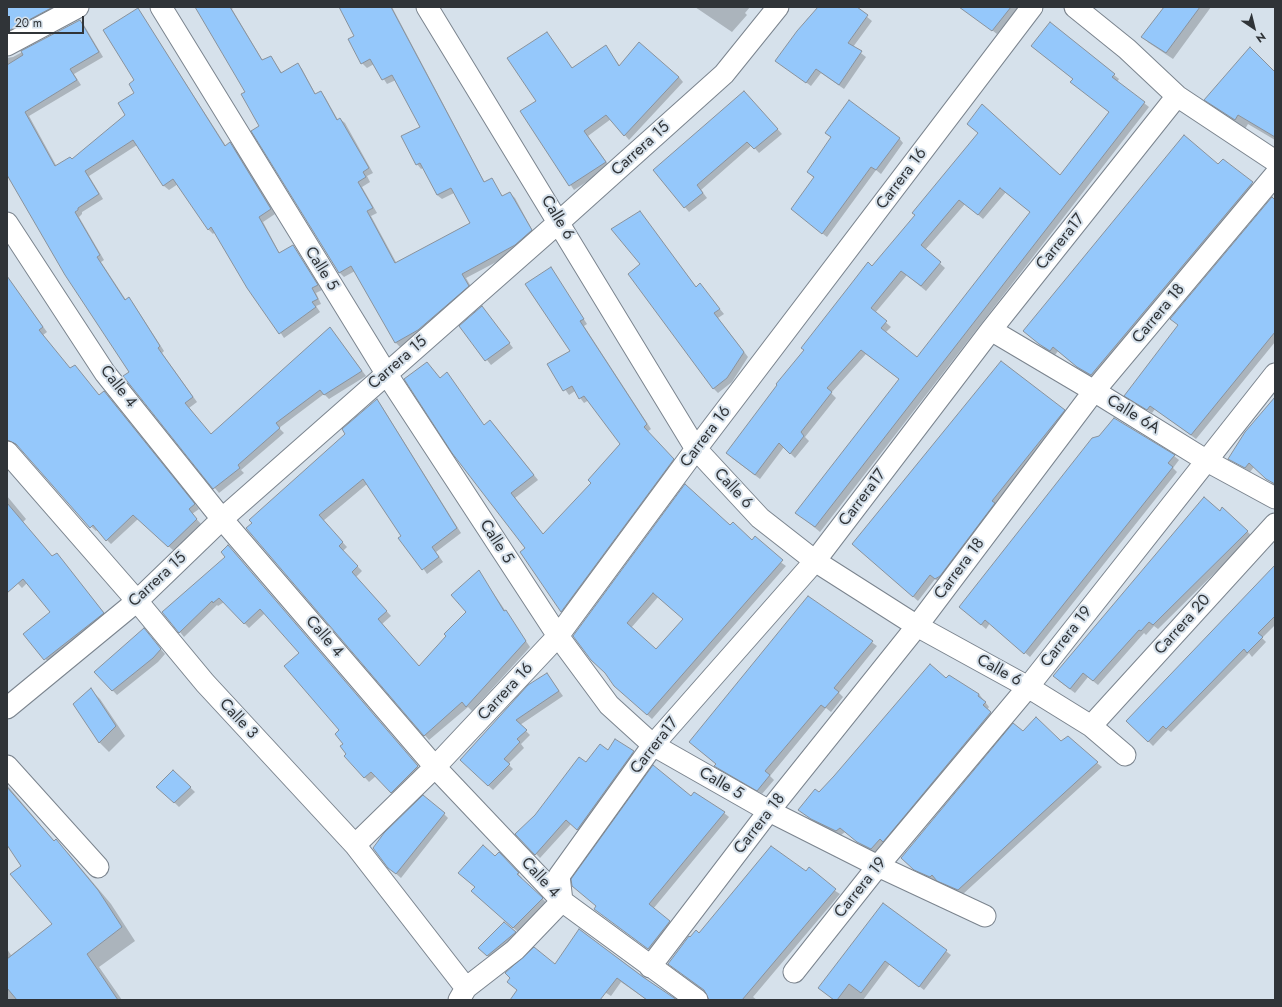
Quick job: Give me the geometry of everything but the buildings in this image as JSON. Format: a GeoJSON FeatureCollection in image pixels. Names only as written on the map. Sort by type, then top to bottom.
{"type":"FeatureCollection","features":[{"type":"Feature","properties":{"kind":"street"},"geometry":{"type":"LineString","coordinates":[[7,45],[78,7]]}},
{"type":"Feature","properties":{"kind":"street","name":"Calle 5"},"geometry":{"type":"LineString","coordinates":[[161,7],[386,373],[558,636],[609,705],[653,745],[769,812],[878,866],[985,916]]}},
{"type":"Feature","properties":{"kind":"street","name":"Calle 6"},"geometry":{"type":"LineString","coordinates":[[427,7],[696,449],[760,518],[815,561],[917,626],[1028,687],[1091,726],[1125,755]]}},
{"type":"Feature","properties":{"kind":"street","name":"Carrera 15"},"geometry":{"type":"LineString","coordinates":[[7,708],[137,601],[222,519],[559,222],[724,74],[778,7]]}},
{"type":"Feature","properties":{"kind":"street","name":"Carrera 16"},"geometry":{"type":"LineString","coordinates":[[355,844],[435,767],[558,636],[696,449],[1032,7]]}},
{"type":"Feature","properties":{"kind":"street"},"geometry":{"type":"LineString","coordinates":[[1075,7],[1127,49],[1177,96],[1275,161]]}},
{"type":"Feature","properties":{"kind":"street","name":"Carrera17"},"geometry":{"type":"LineString","coordinates":[[562,901],[560,876],[653,745],[815,561],[991,330],[1177,96]]}},
{"type":"Feature","properties":{"kind":"street","name":"Carrera 18"},"geometry":{"type":"LineString","coordinates":[[650,967],[769,812],[917,626],[1094,391],[1275,175]]}},
{"type":"Feature","properties":{"kind":"street","name":"Calle 4"},"geometry":{"type":"LineString","coordinates":[[7,222],[106,373],[222,519],[435,767],[562,901],[696,1000]]}},
{"type":"Feature","properties":{"kind":"street","name":"Calle 6A"},"geometry":{"type":"LineString","coordinates":[[991,330],[1094,391],[1207,461],[1275,498]]}},
{"type":"Feature","properties":{"kind":"street","name":"Carrera 19"},"geometry":{"type":"LineString","coordinates":[[794,972],[878,866],[1028,687],[1275,374]]}},
{"type":"Feature","properties":{"kind":"street","name":"Calle 3"},"geometry":{"type":"LineString","coordinates":[[7,452],[137,601],[205,683],[355,844],[462,994]]}},
{"type":"Feature","properties":{"kind":"street","name":"Carrera 20"},"geometry":{"type":"LineString","coordinates":[[1091,726],[1275,524]]}},
{"type":"Feature","properties":{"kind":"street"},"geometry":{"type":"LineString","coordinates":[[7,766],[98,867]]}},
{"type":"Feature","properties":{"kind":"street"},"geometry":{"type":"LineString","coordinates":[[462,994],[514,950],[562,901]]}}]}
